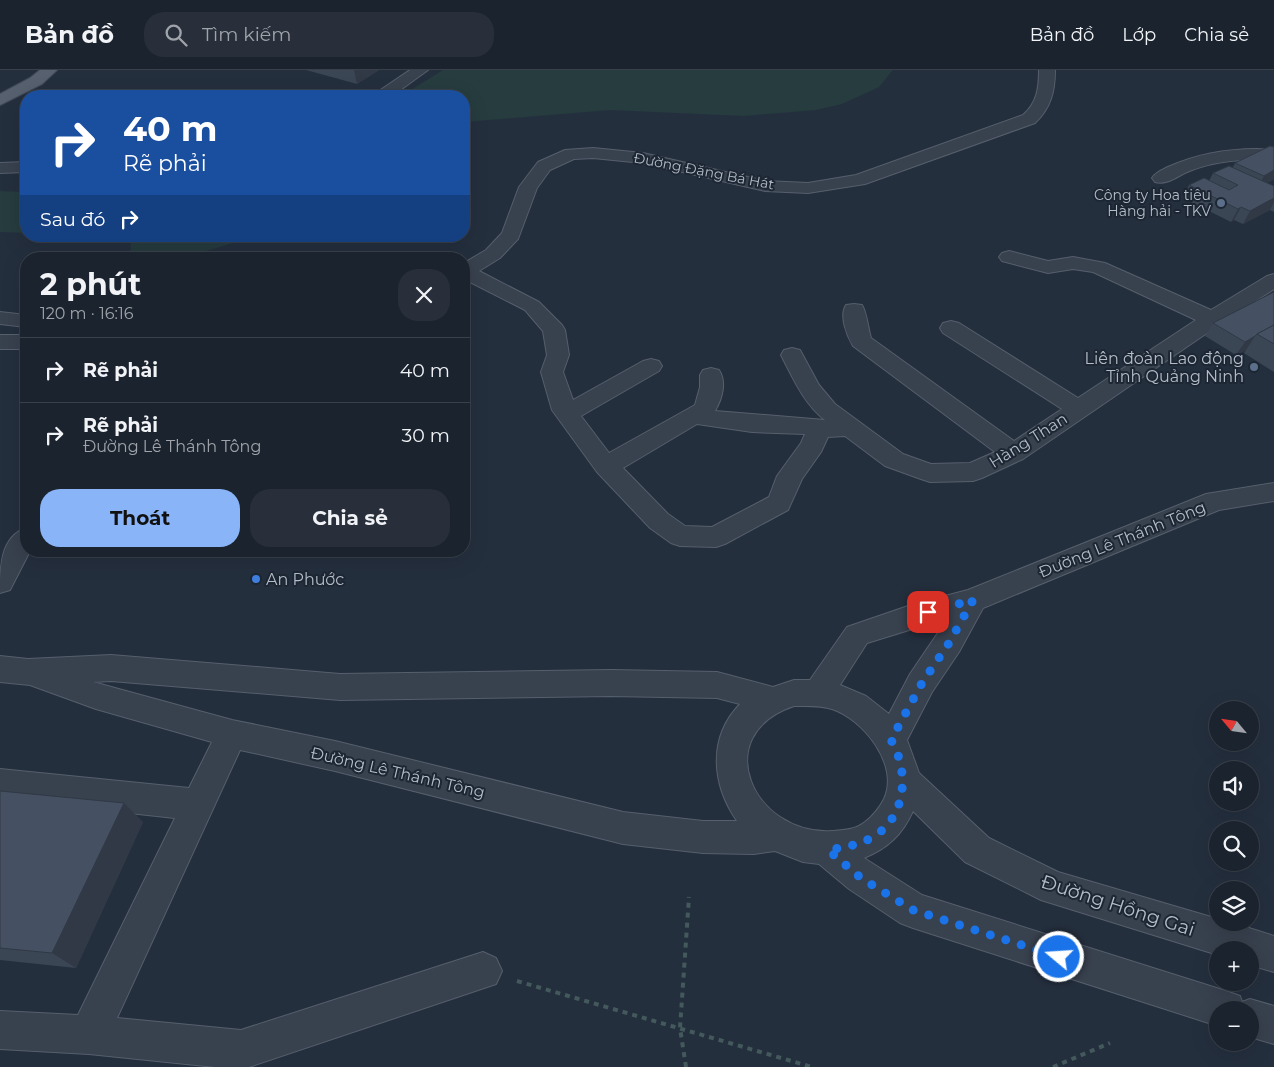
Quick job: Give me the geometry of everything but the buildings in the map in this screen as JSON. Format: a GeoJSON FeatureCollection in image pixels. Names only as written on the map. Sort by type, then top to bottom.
{"type":"FeatureCollection","features":[{"type":"Feature","properties":{"kind":"main road"},"geometry":{"type":"LineString","coordinates":[[0,100],[36,81],[49,70]]}},
{"type":"Feature","properties":{"kind":"street"},"geometry":{"type":"LineString","coordinates":[[391,90],[420,70]]}},
{"type":"Feature","properties":{"kind":"street","name":"Đường Đặng Bá Hát"},"geometry":{"type":"LineString","coordinates":[[470,269],[493,254],[511,235],[528,187],[544,166],[571,154],[593,153],[642,158],[765,186],[808,188],[859,180],[1029,119],[1038,112],[1047,91],[1047,70]]}},
{"type":"Feature","properties":{"kind":"street"},"geometry":{"type":"LineString","coordinates":[[1161,178],[1206,157],[1231,153],[1274,155]]}},
{"type":"Feature","properties":{"kind":"street"},"geometry":{"type":"LineString","coordinates":[[0,168],[20,167]]}},
{"type":"Feature","properties":{"kind":"street"},"geometry":{"type":"LineString","coordinates":[[1009,256],[1048,266],[1073,263],[1098,267],[1212,319]]}},
{"type":"Feature","properties":{"kind":"street"},"geometry":{"type":"LineString","coordinates":[[470,275],[532,306],[554,330],[558,355],[552,372],[567,414],[606,466],[659,521],[680,536],[716,538],[779,504],[790,476],[812,446],[820,429]]}},
{"type":"Feature","properties":{"kind":"street","name":"Hàng Than"},"geometry":{"type":"LineString","coordinates":[[792,355],[809,388],[827,410],[894,460],[930,473],[973,472],[1014,453],[1212,319],[1274,280]]}},
{"type":"Feature","properties":{"kind":"street"},"geometry":{"type":"LineString","coordinates":[[854,310],[854,322],[861,340],[1014,453]]}},
{"type":"Feature","properties":{"kind":"street"},"geometry":{"type":"LineString","coordinates":[[951,328],[1078,409]]}},
{"type":"Feature","properties":{"kind":"street"},"geometry":{"type":"LineString","coordinates":[[0,342],[20,342]]}},
{"type":"Feature","properties":{"kind":"street"},"geometry":{"type":"LineString","coordinates":[[567,414],[652,366]]}},
{"type":"Feature","properties":{"kind":"street"},"geometry":{"type":"LineString","coordinates":[[606,466],[705,409],[712,387],[711,375]]}},
{"type":"Feature","properties":{"kind":"street"},"geometry":{"type":"LineString","coordinates":[[694,416],[757,425],[811,426],[820,429],[851,427]]}},
{"type":"Feature","properties":{"kind":"street","name":"Đường Lê Thánh Tông"},"geometry":{"type":"LineString","coordinates":[[818,694],[857,635],[914,616],[973,600],[1215,501],[1274,492]]}},
{"type":"Feature","properties":{"kind":"street"},"geometry":{"type":"LineString","coordinates":[[0,582],[20,546]]}},
{"type":"Feature","properties":{"kind":"street"},"geometry":{"type":"LineString","coordinates":[[891,740],[922,683],[949,643],[973,600]]}},
{"type":"Feature","properties":{"kind":"street","name":"Đường Lê Thánh Tông"},"geometry":{"type":"LineString","coordinates":[[14,670],[111,668],[340,687],[611,683],[717,685],[772,700]]}},
{"type":"Feature","properties":{"kind":"street","name":"Đường Lê Thánh Tông"},"geometry":{"type":"LineString","coordinates":[[14,670],[96,696],[232,734],[354,761],[624,828],[703,837],[754,838],[775,835]]}},
{"type":"Feature","properties":{"kind":"street"},"geometry":{"type":"LineString","coordinates":[[794,693],[818,694],[842,699],[864,711],[883,728],[896,749],[903,772],[902,795],[892,817],[877,835],[854,846],[828,850],[801,846],[775,835],[754,818],[738,797],[731,774],[732,750],[739,729],[752,712],[772,700],[794,693]]}},
{"type":"Feature","properties":{"kind":"street"},"geometry":{"type":"LineString","coordinates":[[89,1036],[232,734]]}},
{"type":"Feature","properties":{"kind":"street","name":"Đường Hồng Gai"},"geometry":{"type":"LineString","coordinates":[[902,780],[977,850],[1053,888],[1274,954]]}},
{"type":"Feature","properties":{"kind":"street"},"geometry":{"type":"LineString","coordinates":[[0,784],[198,805]]}},
{"type":"Feature","properties":{"kind":"street"},"geometry":{"type":"LineString","coordinates":[[828,850],[861,878],[913,910],[1209,1005]]}},
{"type":"Feature","properties":{"kind":"street"},"geometry":{"type":"LineString","coordinates":[[0,1030],[241,1050],[483,971]]}},
{"type":"Feature","properties":{"kind":"street"},"geometry":{"type":"LineString","coordinates":[[1259,1021],[1274,1025]]}},
{"type":"Feature","properties":{"kind":"path"},"geometry":{"type":"LineString","coordinates":[[686,1067],[680,1028],[689,898]]}},
{"type":"Feature","properties":{"kind":"path"},"geometry":{"type":"LineString","coordinates":[[483,971],[812,1067]]}},
{"type":"Feature","properties":{"kind":"path"},"geometry":{"type":"LineString","coordinates":[[1053,1067],[1110,1043]]}},
{"type":"Feature","properties":{"kind":"green space"},"geometry":{"type":"Polygon","coordinates":[[[443,70],[893,70],[879,87],[842,104],[816,110],[744,116],[610,110],[470,122],[470,90],[411,90],[443,70]]]}},
{"type":"Feature","properties":{"kind":"green space"},"geometry":{"type":"Polygon","coordinates":[[[0,191],[20,192],[20,233],[0,232],[0,191]]]}},
{"type":"Feature","properties":{"kind":"green space"},"geometry":{"type":"Polygon","coordinates":[[[130,242],[233,242],[203,252],[130,252],[130,242]]]}},
{"type":"Feature","properties":{"kind":"place","name":"Công ty Hoa tiêu Hàng hải - TKV"},"geometry":{"type":"Point","coordinates":[1221,203]}},
{"type":"Feature","properties":{"kind":"place","name":"Liên đoàn Lao động Tỉnh Quảng Ninh"},"geometry":{"type":"Point","coordinates":[1254,367]}},
{"type":"Feature","properties":{"kind":"place","name":"An Phước"},"geometry":{"type":"Point","coordinates":[256,579]}},
{"type":"Feature","properties":{"kind":"route"},"geometry":{"type":"LineString","coordinates":[[928,612],[973,600],[949,643],[922,683],[891,740],[896,749],[903,772],[902,795],[892,817],[877,835],[854,846],[828,850],[861,878],[913,910],[1059,957]]}}]}
